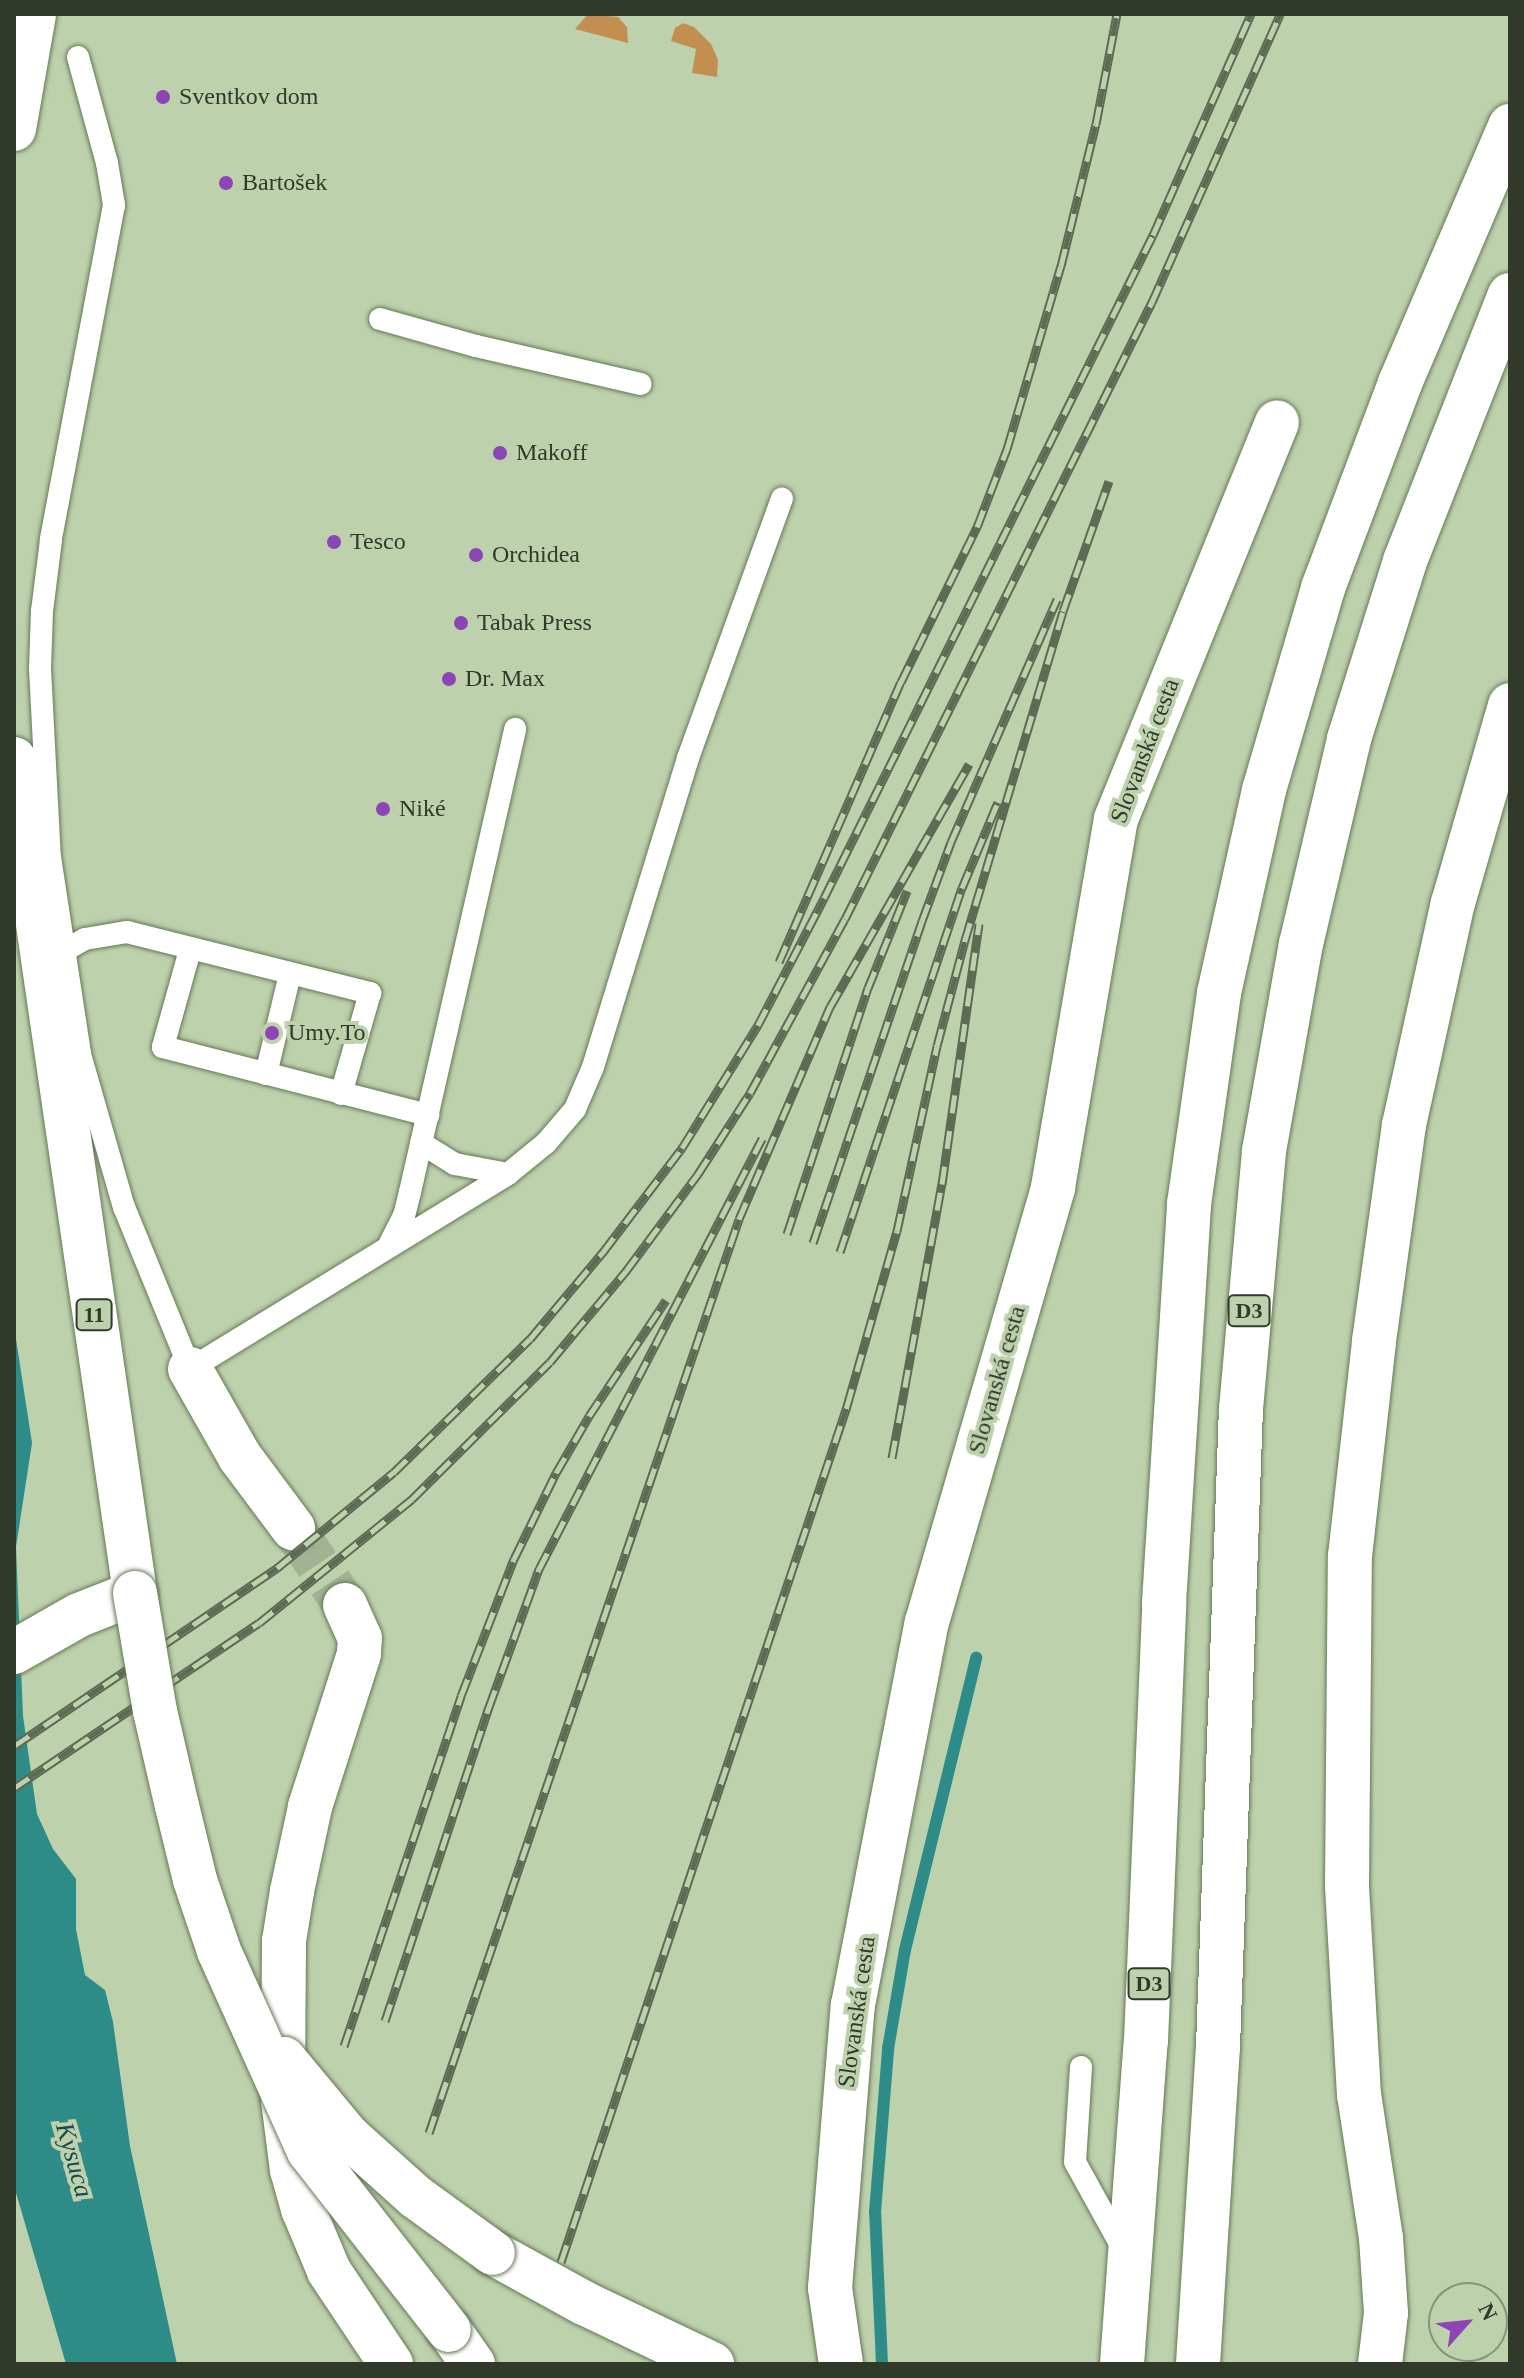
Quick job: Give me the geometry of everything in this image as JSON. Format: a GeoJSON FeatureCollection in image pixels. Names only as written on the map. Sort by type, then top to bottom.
{"type":"FeatureCollection","features":[{"type":"Feature","properties":{"kind":"main road"},"geometry":{"type":"LineString","coordinates":[[14,129],[34,14]]}},
{"type":"Feature","properties":{"kind":"main road","name":"D3"},"geometry":{"type":"LineString","coordinates":[[1122,2364],[1147,2025],[1164,1603],[1189,1204],[1219,993],[1264,790],[1323,588],[1400,383],[1510,126]]}},
{"type":"Feature","properties":{"kind":"main road","name":"D3"},"geometry":{"type":"LineString","coordinates":[[1198,2364],[1218,2047],[1241,1409],[1264,1151],[1301,944],[1349,739],[1405,561],[1510,295]]}},
{"type":"Feature","properties":{"kind":"main road","name":"Slovanská cesta"},"geometry":{"type":"LineString","coordinates":[[841,2364],[830,2288],[853,2005],[927,1622],[1053,1187],[1116,819],[1277,422]]}},
{"type":"Feature","properties":{"kind":"main road"},"geometry":{"type":"LineString","coordinates":[[1380,2364],[1386,2313],[1381,2238],[1359,2095],[1347,1884],[1350,1556],[1374,1341],[1404,1125],[1453,903],[1510,705]]}},
{"type":"Feature","properties":{"kind":"main road","name":"11"},"geometry":{"type":"LineString","coordinates":[[14,759],[135,1593]]}},
{"type":"Feature","properties":{"kind":"main road"},"geometry":{"type":"LineString","coordinates":[[190,1369],[240,1457],[293,1528]]}},
{"type":"Feature","properties":{"kind":"main road"},"geometry":{"type":"LineString","coordinates":[[14,1652],[79,1615],[135,1593],[155,1711],[195,1880],[219,1951],[309,2151],[473,2364]]}},
{"type":"Feature","properties":{"kind":"main road"},"geometry":{"type":"LineString","coordinates":[[345,1605],[360,1638],[359,1654],[310,1807],[284,1941],[283,2100],[292,2170],[303,2209],[329,2271],[391,2364]]}},
{"type":"Feature","properties":{"kind":"main road"},"geometry":{"type":"LineString","coordinates":[[247,2014],[348,2136],[416,2197],[493,2253],[598,2310],[712,2364]]}},
{"type":"Feature","properties":{"kind":"lane"},"geometry":{"type":"LineString","coordinates":[[78,57],[107,163],[114,205],[51,540],[42,611],[40,669],[50,857],[80,1054],[124,1207],[190,1369],[508,1174],[546,1143],[575,1109],[593,1067],[688,758],[782,499]]}},
{"type":"Feature","properties":{"kind":"lane"},"geometry":{"type":"LineString","coordinates":[[380,319],[476,346],[641,384]]}},
{"type":"Feature","properties":{"kind":"lane"},"geometry":{"type":"LineString","coordinates":[[390,1244],[404,1216],[515,729]]}},
{"type":"Feature","properties":{"kind":"lane"},"geometry":{"type":"LineString","coordinates":[[64,951],[85,939],[127,932],[370,993],[341,1094]]}},
{"type":"Feature","properties":{"kind":"lane"},"geometry":{"type":"LineString","coordinates":[[190,950],[163,1047],[428,1115]]}},
{"type":"Feature","properties":{"kind":"lane"},"geometry":{"type":"LineString","coordinates":[[266,1074],[290,974]]}},
{"type":"Feature","properties":{"kind":"lane"},"geometry":{"type":"LineString","coordinates":[[421,1143],[455,1164],[508,1174]]}},
{"type":"Feature","properties":{"kind":"lane"},"geometry":{"type":"LineString","coordinates":[[1081,2067],[1075,2162],[1131,2264]]}},
{"type":"Feature","properties":{"kind":"shaded area"},"geometry":{"type":"Polygon","coordinates":[[[588,14],[618,17],[627,27],[628,43],[575,29],[588,14]]]}},
{"type":"Feature","properties":{"kind":"shaded area"},"geometry":{"type":"Polygon","coordinates":[[[683,23],[694,27],[711,44],[718,60],[717,77],[692,73],[696,49],[671,41],[675,28],[683,23]]]}},
{"type":"Feature","properties":{"kind":"water","name":"Kysuca"},"geometry":{"type":"Polygon","coordinates":[[[14,1326],[32,1443],[16,1547],[23,1716],[37,1814],[53,1849],[76,1879],[76,1929],[85,1975],[105,1990],[113,2022],[130,2146],[177,2364],[66,2364],[14,2186],[14,1326]]]}},
{"type":"Feature","properties":{"kind":"waterway"},"geometry":{"type":"LineString","coordinates":[[882,2364],[875,2212],[888,2049],[905,1950],[976,1658]]}},
{"type":"Feature","properties":{"kind":"tunnel"},"geometry":{"type":"LineString","coordinates":[[293,1528],[345,1605]]}},
{"type":"Feature","properties":{"kind":"railway"},"geometry":{"type":"LineString","coordinates":[[779,962],[901,682],[977,527],[1007,449],[1061,266],[1096,124],[1117,14]]}},
{"type":"Feature","properties":{"kind":"railway"},"geometry":{"type":"LineString","coordinates":[[14,1746],[277,1568],[394,1472],[530,1339],[603,1252],[682,1148],[758,1025],[824,898],[1153,235],[1251,14]]}},
{"type":"Feature","properties":{"kind":"railway"},"geometry":{"type":"LineString","coordinates":[[14,1788],[259,1623],[412,1499],[550,1362],[626,1271],[698,1174],[750,1093],[845,919],[1152,302],[1280,14]]}},
{"type":"Feature","properties":{"kind":"railway"},"geometry":{"type":"LineString","coordinates":[[561,2262],[847,1406],[897,1231],[937,1046],[965,940],[1063,611],[1109,481]]}},
{"type":"Feature","properties":{"kind":"railway"},"geometry":{"type":"LineString","coordinates":[[813,1243],[951,842],[1057,599]]}},
{"type":"Feature","properties":{"kind":"railway"},"geometry":{"type":"LineString","coordinates":[[429,2133],[739,1219],[830,1007],[969,764]]}},
{"type":"Feature","properties":{"kind":"railway"},"geometry":{"type":"LineString","coordinates":[[840,1252],[962,888],[998,802]]}},
{"type":"Feature","properties":{"kind":"railway"},"geometry":{"type":"LineString","coordinates":[[787,1234],[868,988],[907,891]]}},
{"type":"Feature","properties":{"kind":"railway"},"geometry":{"type":"LineString","coordinates":[[892,1458],[942,1184],[979,924]]}},
{"type":"Feature","properties":{"kind":"railway"},"geometry":{"type":"LineString","coordinates":[[385,2021],[489,1707],[539,1569],[762,1138]]}},
{"type":"Feature","properties":{"kind":"railway"},"geometry":{"type":"LineString","coordinates":[[344,2046],[461,1696],[514,1559],[556,1473],[589,1416],[666,1300]]}},
{"type":"Feature","properties":{"kind":"place","name":"Sventkov dom"},"geometry":{"type":"Point","coordinates":[163,97]}},
{"type":"Feature","properties":{"kind":"place","name":"Bartošek"},"geometry":{"type":"Point","coordinates":[226,183]}},
{"type":"Feature","properties":{"kind":"place","name":"Makoff"},"geometry":{"type":"Point","coordinates":[500,453]}},
{"type":"Feature","properties":{"kind":"place","name":"Tesco"},"geometry":{"type":"Point","coordinates":[334,542]}},
{"type":"Feature","properties":{"kind":"place","name":"Orchidea"},"geometry":{"type":"Point","coordinates":[476,555]}},
{"type":"Feature","properties":{"kind":"place","name":"Tabak Press"},"geometry":{"type":"Point","coordinates":[461,623]}},
{"type":"Feature","properties":{"kind":"place","name":"Dr. Max"},"geometry":{"type":"Point","coordinates":[449,679]}},
{"type":"Feature","properties":{"kind":"place","name":"Niké"},"geometry":{"type":"Point","coordinates":[383,809]}},
{"type":"Feature","properties":{"kind":"place","name":"Umy.To"},"geometry":{"type":"Point","coordinates":[272,1033]}}]}
